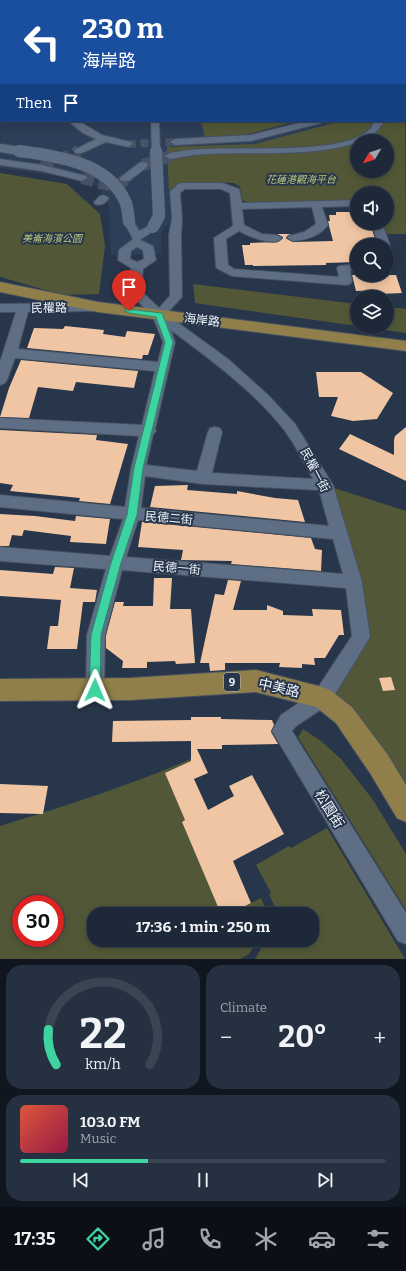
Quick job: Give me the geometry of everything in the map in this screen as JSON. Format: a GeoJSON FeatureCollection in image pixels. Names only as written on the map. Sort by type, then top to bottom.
{"type":"FeatureCollection","features":[{"type":"Feature","properties":{"kind":"main road","name":"海岸路"},"geometry":{"type":"LineString","coordinates":[[0,287],[98,307],[406,346]]}},
{"type":"Feature","properties":{"kind":"main road","name":"中美路"},"geometry":{"type":"LineString","coordinates":[[0,690],[131,689],[256,681],[322,698],[344,715],[379,764],[406,809]]}},
{"type":"Feature","properties":{"kind":"street"},"geometry":{"type":"LineString","coordinates":[[74,122],[88,133],[103,140],[128,144]]}},
{"type":"Feature","properties":{"kind":"street"},"geometry":{"type":"LineString","coordinates":[[0,148],[62,158],[92,169],[108,180],[120,192],[127,206],[129,222],[136,240],[149,248],[150,260],[137,267],[124,260],[125,250],[136,240],[153,227],[159,216],[155,122]]}},
{"type":"Feature","properties":{"kind":"street"},"geometry":{"type":"LineString","coordinates":[[175,142],[251,138],[314,122]]}},
{"type":"Feature","properties":{"kind":"street"},"geometry":{"type":"LineString","coordinates":[[170,156],[195,152],[317,149],[343,145],[361,138],[373,131],[379,122]]}},
{"type":"Feature","properties":{"kind":"street"},"geometry":{"type":"LineString","coordinates":[[79,151],[103,140]]}},
{"type":"Feature","properties":{"kind":"street"},"geometry":{"type":"LineString","coordinates":[[0,162],[42,168],[82,178]]}},
{"type":"Feature","properties":{"kind":"street"},"geometry":{"type":"LineString","coordinates":[[125,179],[143,165]]}},
{"type":"Feature","properties":{"kind":"street"},"geometry":{"type":"LineString","coordinates":[[95,690],[96,635],[116,563],[132,515],[138,468],[149,431],[155,393],[164,367],[169,342],[160,315],[176,297],[176,192],[182,186],[222,186],[235,191],[238,227]]}},
{"type":"Feature","properties":{"kind":"street"},"geometry":{"type":"LineString","coordinates":[[236,206],[350,203]]}},
{"type":"Feature","properties":{"kind":"street"},"geometry":{"type":"LineString","coordinates":[[293,238],[303,237],[316,231],[322,225],[316,204]]}},
{"type":"Feature","properties":{"kind":"street"},"geometry":{"type":"LineString","coordinates":[[238,227],[260,236],[276,238]]}},
{"type":"Feature","properties":{"kind":"street"},"geometry":{"type":"LineString","coordinates":[[238,227],[220,238],[222,267],[232,272],[346,281],[343,268],[350,268]]}},
{"type":"Feature","properties":{"kind":"street","name":"民權一街"},"geometry":{"type":"LineString","coordinates":[[137,267],[136,292],[160,315],[222,362],[263,398],[290,428],[325,485],[354,582],[361,637],[322,698]]}},
{"type":"Feature","properties":{"kind":"street","name":"民權路"},"geometry":{"type":"LineString","coordinates":[[0,308],[98,307]]}},
{"type":"Feature","properties":{"kind":"street"},"geometry":{"type":"LineString","coordinates":[[0,380],[10,353],[23,308]]}},
{"type":"Feature","properties":{"kind":"street"},"geometry":{"type":"LineString","coordinates":[[10,353],[164,367]]}},
{"type":"Feature","properties":{"kind":"street"},"geometry":{"type":"LineString","coordinates":[[0,423],[149,431]]}},
{"type":"Feature","properties":{"kind":"street"},"geometry":{"type":"LineString","coordinates":[[203,478],[215,432]]}},
{"type":"Feature","properties":{"kind":"street"},"geometry":{"type":"LineString","coordinates":[[138,468],[203,478],[325,485]]}},
{"type":"Feature","properties":{"kind":"street","name":"民德二街"},"geometry":{"type":"LineString","coordinates":[[0,501],[339,534]]}},
{"type":"Feature","properties":{"kind":"street","name":"民德一街"},"geometry":{"type":"LineString","coordinates":[[0,554],[354,582]]}},
{"type":"Feature","properties":{"kind":"street","name":"松園街"},"geometry":{"type":"LineString","coordinates":[[322,698],[288,721],[281,731],[406,933]]}},
{"type":"Feature","properties":{"kind":"shaded area"},"geometry":{"type":"Polygon","coordinates":[[[0,122],[397,122],[391,134],[350,134],[350,142],[169,161],[171,221],[161,233],[162,254],[111,255],[108,202],[96,186],[75,179],[0,168],[0,122]]]}},
{"type":"Feature","properties":{"kind":"green space"},"geometry":{"type":"Polygon","coordinates":[[[201,122],[293,122],[248,134],[205,137],[201,122]]]}},
{"type":"Feature","properties":{"kind":"green space","name":"花蓮港觀海平台"},"geometry":{"type":"Polygon","coordinates":[[[337,122],[405,122],[406,234],[387,234],[386,230],[394,230],[394,186],[350,186],[350,200],[249,203],[242,200],[240,187],[234,183],[190,183],[182,184],[169,191],[167,147],[255,144],[337,122]]]}},
{"type":"Feature","properties":{"kind":"green space","name":"美崙海濱公園"},"geometry":{"type":"Polygon","coordinates":[[[0,173],[67,184],[100,214],[105,246],[99,294],[63,295],[0,277],[0,173]]]}},
{"type":"Feature","properties":{"kind":"green space"},"geometry":{"type":"Polygon","coordinates":[[[193,284],[350,303],[350,325],[195,303],[193,284]]]}},
{"type":"Feature","properties":{"kind":"green space"},"geometry":{"type":"Polygon","coordinates":[[[394,308],[406,309],[406,333],[394,331],[394,308]]]}},
{"type":"Feature","properties":{"kind":"green space"},"geometry":{"type":"Polygon","coordinates":[[[325,485],[406,511],[406,809],[322,698],[361,637],[325,485]]]}},
{"type":"Feature","properties":{"kind":"green space"},"geometry":{"type":"Polygon","coordinates":[[[303,729],[321,741],[341,759],[373,800],[406,854],[406,910],[298,737],[303,729]]]}},
{"type":"Feature","properties":{"kind":"green space"},"geometry":{"type":"Polygon","coordinates":[[[200,755],[201,757],[166,773],[185,820],[182,822],[218,907],[87,907],[87,947],[254,947],[249,954],[240,959],[0,959],[0,826],[101,794],[200,755]]]}},
{"type":"Feature","properties":{"kind":"green space"},"geometry":{"type":"Polygon","coordinates":[[[327,828],[405,959],[255,959],[262,947],[319,947],[319,907],[275,907],[269,894],[271,893],[256,865],[289,846],[291,848],[327,828]]]}},
{"type":"Feature","properties":{"kind":"green space"},"geometry":{"type":"Polygon","coordinates":[[[261,898],[265,907],[244,907],[261,898]]]}},
{"type":"Feature","properties":{"kind":"building"},"geometry":{"type":"Polygon","coordinates":[[[336,212],[350,212],[350,230],[372,230],[375,238],[350,238],[350,262],[326,263],[326,265],[245,265],[242,245],[250,245],[250,243],[278,242],[283,237],[277,234],[292,234],[288,235],[286,238],[293,242],[333,241],[328,221],[330,221],[329,215],[336,215],[336,212]]]}},
{"type":"Feature","properties":{"kind":"building"},"geometry":{"type":"Polygon","coordinates":[[[394,275],[396,275],[402,293],[394,293],[394,290],[356,290],[354,282],[394,282],[394,275]]]}},
{"type":"Feature","properties":{"kind":"building"},"geometry":{"type":"Polygon","coordinates":[[[65,326],[104,330],[103,334],[125,337],[127,331],[155,334],[148,355],[143,355],[142,359],[27,348],[34,328],[63,329],[65,326]]]}},
{"type":"Feature","properties":{"kind":"building"},"geometry":{"type":"Polygon","coordinates":[[[21,360],[138,371],[134,388],[76,382],[73,391],[38,387],[29,418],[0,417],[9,388],[21,360]]]}},
{"type":"Feature","properties":{"kind":"building"},"geometry":{"type":"Polygon","coordinates":[[[316,372],[361,372],[393,393],[377,419],[353,421],[331,416],[338,397],[319,397],[316,372]]]}},
{"type":"Feature","properties":{"kind":"building"},"geometry":{"type":"Polygon","coordinates":[[[406,427],[406,481],[339,449],[350,434],[394,455],[395,436],[406,427]]]}},
{"type":"Feature","properties":{"kind":"building"},"geometry":{"type":"Polygon","coordinates":[[[0,430],[97,435],[96,440],[128,444],[110,504],[79,501],[80,498],[10,491],[13,485],[0,483],[0,430]]]}},
{"type":"Feature","properties":{"kind":"building"},"geometry":{"type":"Polygon","coordinates":[[[188,485],[187,490],[237,494],[237,491],[275,498],[298,500],[305,522],[150,507],[155,486],[188,485]]]}},
{"type":"Feature","properties":{"kind":"building"},"geometry":{"type":"Polygon","coordinates":[[[0,514],[35,516],[75,521],[76,516],[110,519],[106,544],[70,542],[71,536],[24,530],[22,536],[12,535],[9,546],[0,546],[0,514]]]}},
{"type":"Feature","properties":{"kind":"building"},"geometry":{"type":"Polygon","coordinates":[[[142,522],[311,538],[315,549],[322,550],[321,571],[231,564],[232,561],[181,560],[183,550],[138,547],[142,522]]]}},
{"type":"Feature","properties":{"kind":"building"},"geometry":{"type":"Polygon","coordinates":[[[55,567],[74,568],[70,588],[97,590],[95,602],[83,602],[77,649],[47,649],[50,626],[58,626],[61,600],[0,596],[0,570],[53,574],[55,567]]]}},
{"type":"Feature","properties":{"kind":"building"},"geometry":{"type":"Polygon","coordinates":[[[154,578],[172,578],[170,609],[191,609],[195,663],[176,664],[175,661],[147,662],[147,668],[122,668],[123,661],[106,648],[106,635],[115,602],[124,602],[123,606],[153,606],[154,578]]]}},
{"type":"Feature","properties":{"kind":"building"},"geometry":{"type":"Polygon","coordinates":[[[228,580],[241,581],[233,610],[267,610],[267,605],[283,611],[283,615],[313,616],[312,609],[341,610],[344,635],[339,635],[325,658],[314,658],[315,665],[302,664],[302,668],[279,667],[280,663],[225,663],[225,670],[210,671],[209,663],[200,663],[215,594],[224,595],[228,580]]]}},
{"type":"Feature","properties":{"kind":"building"},"geometry":{"type":"Polygon","coordinates":[[[391,677],[395,690],[383,691],[379,678],[391,677]]]}},
{"type":"Feature","properties":{"kind":"building"},"geometry":{"type":"Polygon","coordinates":[[[191,717],[221,717],[221,719],[272,720],[274,725],[271,732],[278,744],[222,745],[222,749],[197,749],[208,773],[194,779],[208,810],[234,796],[229,786],[252,775],[284,834],[233,861],[251,903],[243,907],[218,907],[182,822],[185,820],[165,773],[191,761],[191,741],[112,742],[113,721],[191,720],[191,717]]]}},
{"type":"Feature","properties":{"kind":"building"},"geometry":{"type":"Polygon","coordinates":[[[0,784],[48,786],[43,814],[0,813],[0,784]]]}},
{"type":"Feature","properties":{"kind":"tunnel"},"geometry":{"type":"LineString","coordinates":[[128,144],[175,142]]}},
{"type":"Feature","properties":{"kind":"tunnel"},"geometry":{"type":"LineString","coordinates":[[42,168],[79,151],[77,152]]}},
{"type":"Feature","properties":{"kind":"tunnel"},"geometry":{"type":"LineString","coordinates":[[143,165],[170,156]]}},
{"type":"Feature","properties":{"kind":"tunnel"},"geometry":{"type":"LineString","coordinates":[[82,178],[116,187],[125,179]]}},
{"type":"Feature","properties":{"kind":"route"},"geometry":{"type":"LineString","coordinates":[[95,690],[96,635],[116,563],[132,515],[138,468],[149,431],[155,393],[164,367],[169,342],[160,315],[129,311]]}}]}
